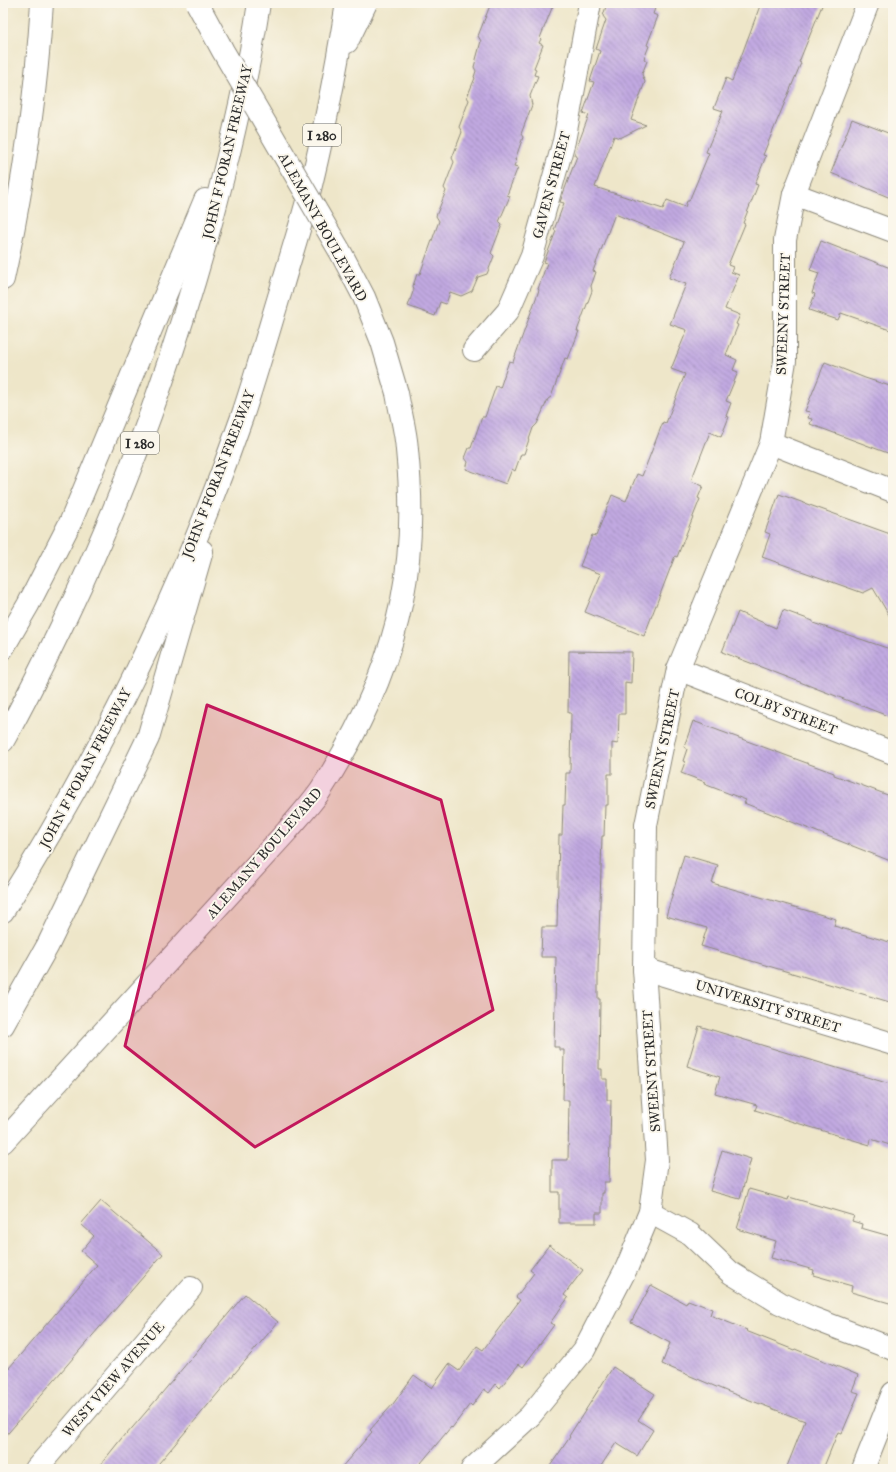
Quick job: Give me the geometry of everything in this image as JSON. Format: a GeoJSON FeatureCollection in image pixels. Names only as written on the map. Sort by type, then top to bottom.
{"type":"FeatureCollection","features":[{"type":"Feature","properties":{"kind":"main road"},"geometry":{"type":"LineString","coordinates":[[3,279],[28,135],[42,3]]}},
{"type":"Feature","properties":{"kind":"main road","name":"ALEMANY BOULEVARD"},"geometry":{"type":"LineString","coordinates":[[3,1142],[287,831],[319,792],[348,746],[370,700],[388,654],[402,600],[409,550],[410,502],[407,448],[397,393],[382,342],[364,297],[341,253],[223,51],[197,3]]}},
{"type":"Feature","properties":{"kind":"main road","name":"JOHN F FORAN FREEWAY"},"geometry":{"type":"LineString","coordinates":[[3,741],[32,687],[84,580],[141,442],[161,386],[188,302],[219,194],[235,129],[259,3]]}},
{"type":"Feature","properties":{"kind":"main road","name":"JOHN F FORAN FREEWAY"},"geometry":{"type":"LineString","coordinates":[[3,911],[55,825],[106,732],[132,679],[181,571],[241,419],[259,365],[305,206],[320,144],[347,3]]}},
{"type":"Feature","properties":{"kind":"main road"},"geometry":{"type":"LineString","coordinates":[[336,63],[366,3]]}},
{"type":"Feature","properties":{"kind":"main road","name":"GAVEN STREET"},"geometry":{"type":"LineString","coordinates":[[474,350],[508,311],[532,256],[564,141],[590,3]]}},
{"type":"Feature","properties":{"kind":"main road","name":"SWEENY STREET"},"geometry":{"type":"LineString","coordinates":[[472,1469],[530,1416],[584,1350],[627,1267],[650,1212],[657,1160],[644,969],[646,825],[678,669],[771,443],[785,361],[785,240],[794,194],[868,3]]}},
{"type":"Feature","properties":{"kind":"main road"},"geometry":{"type":"LineString","coordinates":[[3,648],[28,605],[71,521],[235,129]]}},
{"type":"Feature","properties":{"kind":"main road"},"geometry":{"type":"LineString","coordinates":[[794,194],[893,231]]}},
{"type":"Feature","properties":{"kind":"main road"},"geometry":{"type":"LineString","coordinates":[[3,1025],[48,945],[148,738],[241,419]]}},
{"type":"Feature","properties":{"kind":"main road"},"geometry":{"type":"LineString","coordinates":[[771,443],[893,491]]}},
{"type":"Feature","properties":{"kind":"main road","name":"COLBY STREET"},"geometry":{"type":"LineString","coordinates":[[678,669],[893,753]]}},
{"type":"Feature","properties":{"kind":"main road","name":"UNIVERSITY STREET"},"geometry":{"type":"LineString","coordinates":[[644,969],[893,1044]]}},
{"type":"Feature","properties":{"kind":"main road"},"geometry":{"type":"LineString","coordinates":[[650,1212],[690,1234],[731,1273],[780,1303],[812,1318],[893,1349]]}},
{"type":"Feature","properties":{"kind":"main road","name":"WEST VIEW AVENUE"},"geometry":{"type":"LineString","coordinates":[[36,1469],[191,1288]]}},
{"type":"Feature","properties":{"kind":"main road"},"geometry":{"type":"LineString","coordinates":[[863,1469],[893,1393]]}},
{"type":"Feature","properties":{"kind":"highlighted area"},"geometry":{"type":"Polygon","coordinates":[[[207,705],[441,800],[493,1010],[255,1147],[125,1046],[207,705]]]}},
{"type":"Feature","properties":{"kind":"building"},"geometry":{"type":"Polygon","coordinates":[[[491,3],[554,3],[540,38],[539,43],[543,45],[534,68],[536,69],[534,75],[538,76],[530,96],[532,105],[521,134],[523,137],[514,166],[518,167],[507,195],[510,196],[499,222],[502,225],[491,253],[494,256],[487,274],[478,277],[472,291],[461,296],[450,292],[446,304],[440,302],[435,316],[408,306],[417,274],[420,274],[439,221],[436,216],[446,191],[444,188],[454,162],[452,158],[462,132],[459,127],[469,100],[467,97],[475,78],[476,71],[474,67],[481,41],[478,36],[491,3]]]}},
{"type":"Feature","properties":{"kind":"building"},"geometry":{"type":"Polygon","coordinates":[[[607,3],[657,3],[653,14],[658,16],[647,45],[649,46],[644,59],[647,61],[642,74],[645,82],[631,120],[646,125],[620,138],[614,136],[595,187],[663,209],[667,200],[685,207],[687,201],[689,201],[709,153],[706,152],[723,111],[714,108],[726,78],[732,81],[761,3],[823,3],[799,62],[801,63],[763,155],[766,156],[755,184],[758,185],[743,223],[745,224],[728,265],[733,267],[731,272],[739,275],[725,309],[740,315],[736,324],[738,325],[726,355],[737,360],[733,370],[738,372],[726,401],[731,403],[726,416],[729,417],[721,437],[710,432],[691,481],[703,486],[698,498],[700,499],[677,557],[675,556],[644,636],[585,612],[601,574],[580,566],[592,535],[596,536],[612,495],[626,501],[637,474],[642,476],[663,422],[666,423],[685,374],[671,369],[687,330],[670,324],[686,284],[669,278],[684,242],[615,214],[593,271],[596,272],[591,286],[592,291],[577,331],[579,331],[568,359],[565,358],[551,397],[548,399],[537,424],[533,428],[524,454],[521,454],[515,471],[512,469],[506,484],[466,469],[468,462],[465,458],[469,448],[471,448],[482,417],[485,417],[496,386],[500,388],[509,361],[513,362],[539,290],[538,289],[547,263],[544,262],[556,231],[554,230],[564,203],[560,202],[577,156],[574,155],[589,115],[583,113],[594,82],[590,81],[600,51],[596,49],[606,20],[603,16],[607,3]]]}},
{"type":"Feature","properties":{"kind":"building"},"geometry":{"type":"Polygon","coordinates":[[[852,119],[893,135],[893,199],[831,173],[852,119]]]}},
{"type":"Feature","properties":{"kind":"building"},"geometry":{"type":"Polygon","coordinates":[[[821,241],[893,269],[893,331],[841,313],[838,320],[809,310],[815,294],[812,293],[819,273],[810,270],[821,241]]]}},
{"type":"Feature","properties":{"kind":"building"},"geometry":{"type":"Polygon","coordinates":[[[825,362],[865,378],[893,387],[893,455],[810,424],[812,419],[808,418],[810,412],[805,411],[825,362]]]}},
{"type":"Feature","properties":{"kind":"building"},"geometry":{"type":"Polygon","coordinates":[[[779,494],[893,535],[893,622],[873,588],[863,593],[762,557],[770,534],[765,532],[779,494]]]}},
{"type":"Feature","properties":{"kind":"building"},"geometry":{"type":"Polygon","coordinates":[[[783,610],[813,621],[813,623],[893,650],[893,718],[722,652],[738,612],[776,628],[783,610]]]}},
{"type":"Feature","properties":{"kind":"building"},"geometry":{"type":"Polygon","coordinates":[[[569,651],[632,652],[631,683],[625,682],[625,714],[619,714],[618,744],[612,743],[612,774],[608,774],[608,805],[605,805],[604,836],[602,836],[598,969],[598,999],[600,999],[599,1069],[602,1069],[602,1079],[607,1079],[607,1100],[611,1100],[609,1182],[604,1182],[604,1193],[602,1193],[602,1213],[596,1213],[596,1223],[559,1223],[559,1192],[552,1192],[552,1160],[568,1160],[569,1100],[563,1100],[564,1050],[559,1050],[559,1047],[554,1047],[556,957],[541,957],[542,927],[557,927],[559,835],[562,835],[566,773],[570,773],[571,713],[568,713],[569,651]]]}},
{"type":"Feature","properties":{"kind":"building"},"geometry":{"type":"Polygon","coordinates":[[[693,721],[834,773],[834,775],[893,797],[893,862],[744,803],[746,800],[704,784],[705,782],[681,773],[685,762],[683,761],[687,749],[684,747],[693,721]]]}},
{"type":"Feature","properties":{"kind":"building"},"geometry":{"type":"Polygon","coordinates":[[[684,855],[718,865],[712,883],[836,919],[834,926],[893,943],[893,1003],[701,946],[707,928],[666,916],[684,855]]]}},
{"type":"Feature","properties":{"kind":"building"},"geometry":{"type":"Polygon","coordinates":[[[699,1026],[893,1085],[893,1146],[871,1139],[870,1145],[755,1110],[757,1105],[715,1093],[720,1077],[687,1066],[699,1026]]]}},
{"type":"Feature","properties":{"kind":"building"},"geometry":{"type":"Polygon","coordinates":[[[722,1150],[751,1159],[740,1199],[710,1191],[722,1150]]]}},
{"type":"Feature","properties":{"kind":"building"},"geometry":{"type":"Polygon","coordinates":[[[749,1189],[788,1200],[789,1197],[854,1216],[852,1221],[862,1224],[861,1228],[893,1237],[893,1304],[851,1292],[852,1286],[813,1275],[814,1270],[771,1258],[776,1241],[737,1229],[749,1189]]]}},
{"type":"Feature","properties":{"kind":"building"},"geometry":{"type":"Polygon","coordinates":[[[101,1201],[163,1254],[3,1439],[3,1375],[97,1265],[81,1251],[94,1236],[81,1224],[101,1201]]]}},
{"type":"Feature","properties":{"kind":"building"},"geometry":{"type":"Polygon","coordinates":[[[549,1245],[583,1270],[564,1295],[568,1298],[550,1323],[554,1325],[523,1367],[519,1364],[500,1388],[496,1384],[489,1393],[484,1389],[472,1406],[470,1404],[452,1428],[451,1427],[416,1469],[340,1469],[372,1432],[370,1430],[393,1404],[414,1375],[432,1388],[449,1364],[459,1371],[477,1346],[483,1350],[520,1300],[516,1297],[534,1273],[530,1270],[549,1245]]]}},
{"type":"Feature","properties":{"kind":"building"},"geometry":{"type":"Polygon","coordinates":[[[651,1285],[686,1304],[688,1300],[712,1309],[710,1315],[747,1330],[746,1331],[858,1375],[852,1391],[859,1393],[842,1433],[838,1432],[823,1469],[786,1469],[805,1421],[726,1391],[662,1364],[670,1343],[631,1322],[651,1285]]]}},
{"type":"Feature","properties":{"kind":"building"},"geometry":{"type":"Polygon","coordinates":[[[245,1294],[278,1322],[154,1469],[97,1469],[125,1434],[126,1435],[146,1412],[245,1294]]]}},
{"type":"Feature","properties":{"kind":"building"},"geometry":{"type":"Polygon","coordinates":[[[613,1367],[655,1394],[638,1420],[653,1430],[637,1456],[616,1443],[599,1469],[548,1469],[570,1437],[569,1436],[613,1367]]]}}]}
